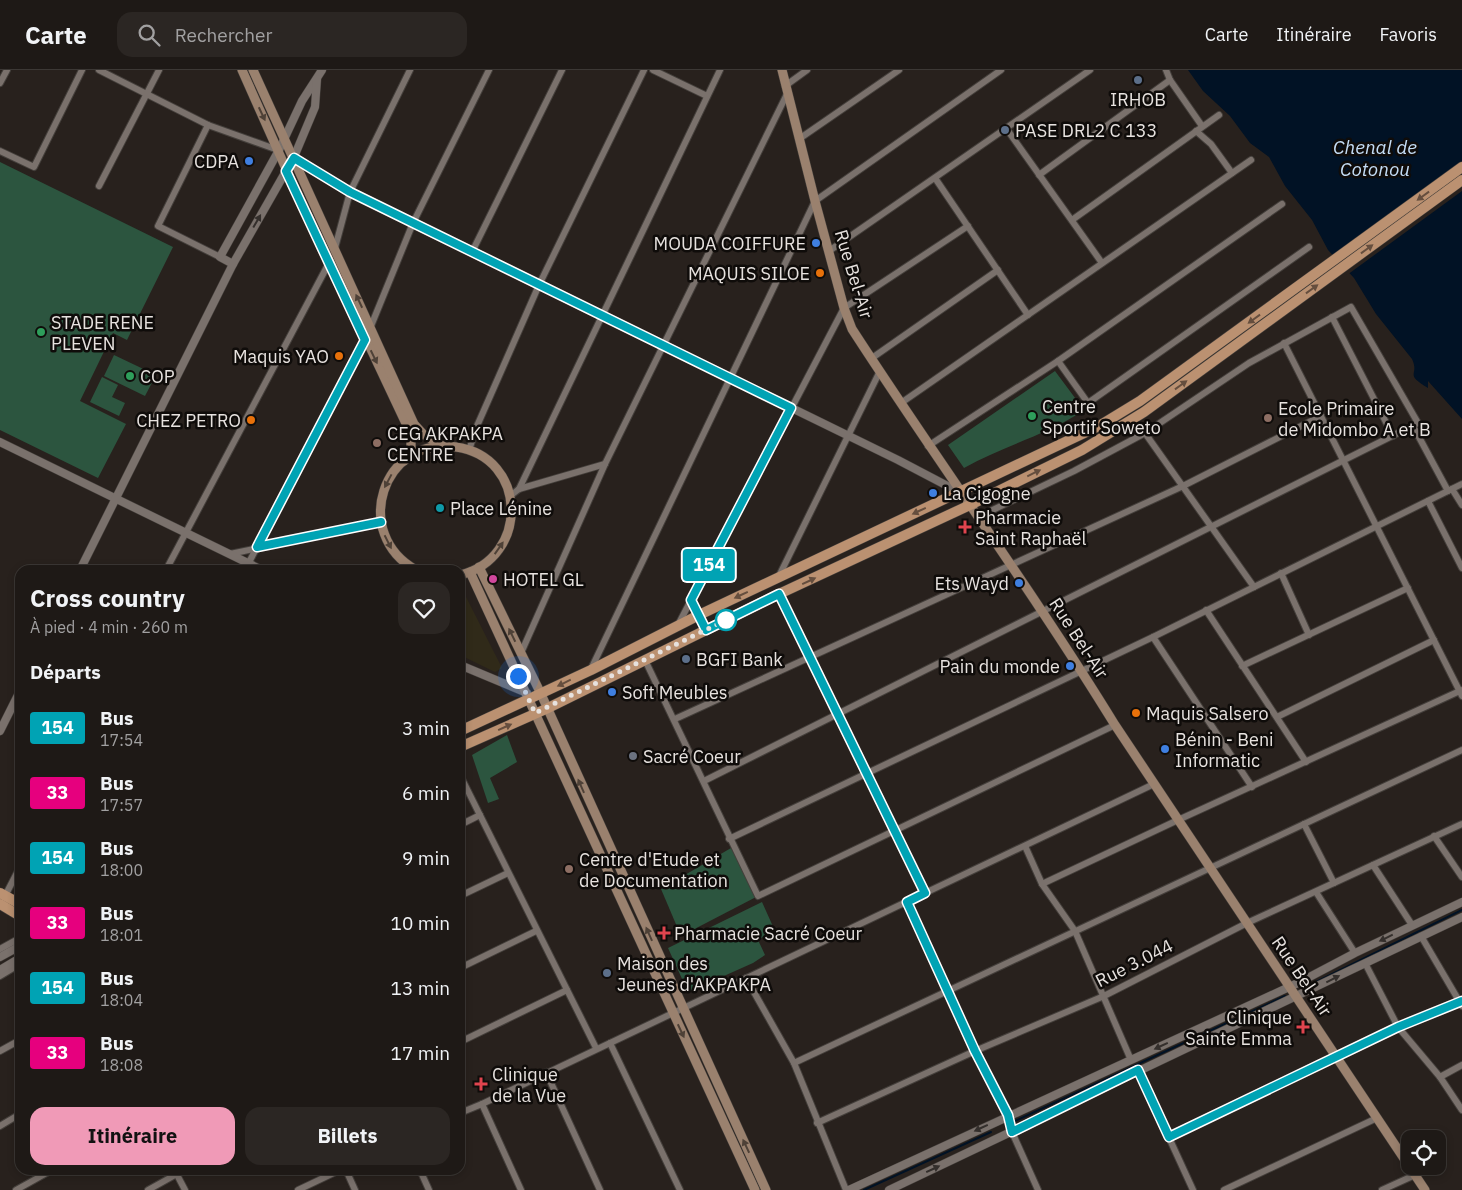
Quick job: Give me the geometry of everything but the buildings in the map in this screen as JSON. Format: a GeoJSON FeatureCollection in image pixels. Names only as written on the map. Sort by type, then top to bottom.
{"type":"FeatureCollection","features":[{"type":"Feature","properties":{"kind":"main road"},"geometry":{"type":"LineString","coordinates":[[242,70],[279,150],[286,171],[411,434],[410,448],[404,461]]}},
{"type":"Feature","properties":{"kind":"main road"},"geometry":{"type":"LineString","coordinates":[[253,70],[414,424],[424,435],[442,446]]}},
{"type":"Feature","properties":{"kind":"main road","name":"Rue Bel-Air"},"geometry":{"type":"LineString","coordinates":[[782,70],[815,201],[844,308],[852,329],[902,403],[928,446],[1082,670],[1115,725],[1401,1154]]}},
{"type":"Feature","properties":{"kind":"main road"},"geometry":{"type":"LineString","coordinates":[[465,745],[546,709],[779,594],[970,505],[1082,450],[1126,424],[1462,167]]}},
{"type":"Feature","properties":{"kind":"main road"},"geometry":{"type":"LineString","coordinates":[[465,728],[528,696],[541,694],[699,615],[1075,438],[1140,401],[1462,180]]}},
{"type":"Feature","properties":{"kind":"main road"},"geometry":{"type":"LineString","coordinates":[[408,565],[391,548],[381,522],[380,509],[384,490],[393,472],[404,461],[423,450],[442,446],[454,446],[484,457],[495,468],[504,481],[510,496],[512,516],[507,536],[496,554],[479,567],[465,574]]}},
{"type":"Feature","properties":{"kind":"main road"},"geometry":{"type":"LineString","coordinates":[[479,567],[541,694],[546,709],[766,1190]]}},
{"type":"Feature","properties":{"kind":"main road"},"geometry":{"type":"LineString","coordinates":[[470,572],[755,1190]]}},
{"type":"Feature","properties":{"kind":"main road"},"geometry":{"type":"LineString","coordinates":[[2,898],[15,901]]}},
{"type":"Feature","properties":{"kind":"main road"},"geometry":{"type":"LineString","coordinates":[[2,898],[15,911]]}},
{"type":"Feature","properties":{"kind":"main road","name":"Rue Bel-Air"},"geometry":{"type":"LineString","coordinates":[[1415,1175],[1425,1190]]}},
{"type":"Feature","properties":{"kind":"street"},"geometry":{"type":"LineString","coordinates":[[0,83],[6,70]]}},
{"type":"Feature","properties":{"kind":"street"},"geometry":{"type":"LineString","coordinates":[[0,150],[34,167],[82,70]]}},
{"type":"Feature","properties":{"kind":"street"},"geometry":{"type":"LineString","coordinates":[[99,70],[208,124],[279,150]]}},
{"type":"Feature","properties":{"kind":"street"},"geometry":{"type":"LineString","coordinates":[[99,186],[159,70]]}},
{"type":"Feature","properties":{"kind":"street"},"geometry":{"type":"LineString","coordinates":[[220,257],[285,139],[302,101],[322,70]]}},
{"type":"Feature","properties":{"kind":"street"},"geometry":{"type":"LineString","coordinates":[[335,248],[350,192],[410,70]]}},
{"type":"Feature","properties":{"kind":"street"},"geometry":{"type":"LineString","coordinates":[[371,326],[413,223],[489,70]]}},
{"type":"Feature","properties":{"kind":"street"},"geometry":{"type":"LineString","coordinates":[[472,252],[562,70]]}},
{"type":"Feature","properties":{"kind":"street"},"geometry":{"type":"LineString","coordinates":[[469,450],[477,426],[539,285],[644,70]]}},
{"type":"Feature","properties":{"kind":"street"},"geometry":{"type":"LineString","coordinates":[[653,70],[707,96]]}},
{"type":"Feature","properties":{"kind":"street"},"geometry":{"type":"LineString","coordinates":[[519,489],[720,70]]}},
{"type":"Feature","properties":{"kind":"street"},"geometry":{"type":"LineString","coordinates":[[521,653],[605,464],[664,346],[786,90],[807,70]]}},
{"type":"Feature","properties":{"kind":"street"},"geometry":{"type":"LineString","coordinates":[[799,139],[899,70]]}},
{"type":"Feature","properties":{"kind":"street"},"geometry":{"type":"LineString","coordinates":[[591,670],[815,201],[1001,70]]}},
{"type":"Feature","properties":{"kind":"street"},"geometry":{"type":"LineString","coordinates":[[829,251],[1090,70]]}},
{"type":"Feature","properties":{"kind":"street"},"geometry":{"type":"LineString","coordinates":[[1166,70],[1170,80],[1202,126]]}},
{"type":"Feature","properties":{"kind":"street"},"geometry":{"type":"LineString","coordinates":[[83,565],[233,264],[294,158],[315,107],[317,79]]}},
{"type":"Feature","properties":{"kind":"street"},"geometry":{"type":"LineString","coordinates":[[1039,175],[1170,80]]}},
{"type":"Feature","properties":{"kind":"street"},"geometry":{"type":"LineString","coordinates":[[1072,220],[1219,115]]}},
{"type":"Feature","properties":{"kind":"street"},"geometry":{"type":"LineString","coordinates":[[208,124],[158,226],[233,264]]}},
{"type":"Feature","properties":{"kind":"street"},"geometry":{"type":"LineString","coordinates":[[1006,128],[1102,263]]}},
{"type":"Feature","properties":{"kind":"street"},"geometry":{"type":"LineString","coordinates":[[1196,131],[1211,144],[1232,173]]}},
{"type":"Feature","properties":{"kind":"street"},"geometry":{"type":"LineString","coordinates":[[294,158],[350,192],[960,492]]}},
{"type":"Feature","properties":{"kind":"street"},"geometry":{"type":"LineString","coordinates":[[902,403],[1251,160]]}},
{"type":"Feature","properties":{"kind":"street"},"geometry":{"type":"LineString","coordinates":[[935,178],[1028,315]]}},
{"type":"Feature","properties":{"kind":"street"},"geometry":{"type":"LineString","coordinates":[[928,446],[1058,361],[1282,204]]}},
{"type":"Feature","properties":{"kind":"street"},"geometry":{"type":"LineString","coordinates":[[677,626],[844,308],[968,226]]}},
{"type":"Feature","properties":{"kind":"street"},"geometry":{"type":"LineString","coordinates":[[1058,361],[1088,403],[1309,247]]}},
{"type":"Feature","properties":{"kind":"street"},"geometry":{"type":"LineString","coordinates":[[168,565],[184,532],[330,261]]}},
{"type":"Feature","properties":{"kind":"street"},"geometry":{"type":"LineString","coordinates":[[872,358],[998,270]]}},
{"type":"Feature","properties":{"kind":"street"},"geometry":{"type":"LineString","coordinates":[[704,781],[1418,424],[1352,307],[1249,363],[1145,433],[1074,471],[978,517]]}},
{"type":"Feature","properties":{"kind":"street"},"geometry":{"type":"LineString","coordinates":[[1332,317],[1393,436]]}},
{"type":"Feature","properties":{"kind":"street"},"geometry":{"type":"LineString","coordinates":[[248,565],[365,340]]}},
{"type":"Feature","properties":{"kind":"street"},"geometry":{"type":"LineString","coordinates":[[1042,884],[1178,820],[1461,693],[1284,343]]}},
{"type":"Feature","properties":{"kind":"street"},"geometry":{"type":"LineString","coordinates":[[779,577],[880,371]]}},
{"type":"Feature","properties":{"kind":"street"},"geometry":{"type":"LineString","coordinates":[[675,719],[1183,486],[1321,416]]}},
{"type":"Feature","properties":{"kind":"street"},"geometry":{"type":"LineString","coordinates":[[1413,426],[1450,490],[1462,505]]}},
{"type":"Feature","properties":{"kind":"street"},"geometry":{"type":"LineString","coordinates":[[1145,433],[1254,587]]}},
{"type":"Feature","properties":{"kind":"street"},"geometry":{"type":"LineString","coordinates":[[0,442],[230,554],[244,565]]}},
{"type":"Feature","properties":{"kind":"street"},"geometry":{"type":"LineString","coordinates":[[510,496],[519,489],[605,464]]}},
{"type":"Feature","properties":{"kind":"street"},"geometry":{"type":"LineString","coordinates":[[729,839],[1153,637],[1462,484]]}},
{"type":"Feature","properties":{"kind":"street"},"geometry":{"type":"LineString","coordinates":[[1428,501],[1462,568]]}},
{"type":"Feature","properties":{"kind":"street"},"geometry":{"type":"LineString","coordinates":[[230,554],[381,522]]}},
{"type":"Feature","properties":{"kind":"street"},"geometry":{"type":"LineString","coordinates":[[1281,574],[1309,634]]}},
{"type":"Feature","properties":{"kind":"street"},"geometry":{"type":"LineString","coordinates":[[1242,666],[1408,588]]}},
{"type":"Feature","properties":{"kind":"street"},"geometry":{"type":"LineString","coordinates":[[779,594],[925,893]]}},
{"type":"Feature","properties":{"kind":"street"},"geometry":{"type":"LineString","coordinates":[[691,600],[706,630]]}},
{"type":"Feature","properties":{"kind":"street"},"geometry":{"type":"LineString","coordinates":[[1206,610],[1306,762]]}},
{"type":"Feature","properties":{"kind":"street"},"geometry":{"type":"LineString","coordinates":[[1153,637],[1252,787]]}},
{"type":"Feature","properties":{"kind":"street"},"geometry":{"type":"LineString","coordinates":[[1276,717],[1434,640]]}},
{"type":"Feature","properties":{"kind":"street"},"geometry":{"type":"LineString","coordinates":[[645,660],[675,719],[729,839],[758,896],[1115,725]]}},
{"type":"Feature","properties":{"kind":"street"},"geometry":{"type":"LineString","coordinates":[[465,667],[528,696]]}},
{"type":"Feature","properties":{"kind":"street"},"geometry":{"type":"LineString","coordinates":[[0,731],[15,701]]}},
{"type":"Feature","properties":{"kind":"street"},"geometry":{"type":"LineString","coordinates":[[794,1063],[1462,750]]}},
{"type":"Feature","properties":{"kind":"street"},"geometry":{"type":"LineString","coordinates":[[465,1109],[482,1104],[596,1048],[1154,784]]}},
{"type":"Feature","properties":{"kind":"street"},"geometry":{"type":"LineString","coordinates":[[465,785],[536,931],[596,1048]]}},
{"type":"Feature","properties":{"kind":"street"},"geometry":{"type":"LineString","coordinates":[[465,822],[480,815]]}},
{"type":"Feature","properties":{"kind":"street"},"geometry":{"type":"LineString","coordinates":[[1304,824],[1334,883]]}},
{"type":"Feature","properties":{"kind":"street","name":"Rue 3.044"},"geometry":{"type":"LineString","coordinates":[[817,1123],[975,1051],[1104,996],[1247,923],[1462,824]]}},
{"type":"Feature","properties":{"kind":"street"},"geometry":{"type":"LineString","coordinates":[[1434,836],[1462,877]]}},
{"type":"Feature","properties":{"kind":"street"},"geometry":{"type":"LineString","coordinates":[[1025,846],[1042,884],[1075,931],[1132,1060]]}},
{"type":"Feature","properties":{"kind":"street"},"geometry":{"type":"LineString","coordinates":[[1373,865],[1412,925]]}},
{"type":"Feature","properties":{"kind":"street"},"geometry":{"type":"LineString","coordinates":[[465,894],[508,873]]}},
{"type":"Feature","properties":{"kind":"street"},"geometry":{"type":"LineString","coordinates":[[2,898],[15,876]]}},
{"type":"Feature","properties":{"kind":"street"},"geometry":{"type":"LineString","coordinates":[[1316,892],[1355,953]]}},
{"type":"Feature","properties":{"kind":"street"},"geometry":{"type":"LineString","coordinates":[[907,902],[975,1051],[1008,1115],[1012,1132],[1038,1190]]}},
{"type":"Feature","properties":{"kind":"street"},"geometry":{"type":"LineString","coordinates":[[746,978],[794,1063],[817,1123],[847,1190],[1290,987],[1355,953],[1462,902]]}},
{"type":"Feature","properties":{"kind":"street"},"geometry":{"type":"LineString","coordinates":[[889,1190],[1462,917]]}},
{"type":"Feature","properties":{"kind":"street"},"geometry":{"type":"LineString","coordinates":[[465,966],[536,931]]}},
{"type":"Feature","properties":{"kind":"street"},"geometry":{"type":"LineString","coordinates":[[1169,1137],[1398,1027],[1461,1003],[1421,936]]}},
{"type":"Feature","properties":{"kind":"street"},"geometry":{"type":"LineString","coordinates":[[0,950],[15,941]]}},
{"type":"Feature","properties":{"kind":"street"},"geometry":{"type":"LineString","coordinates":[[0,958],[15,949]]}},
{"type":"Feature","properties":{"kind":"street"},"geometry":{"type":"LineString","coordinates":[[0,970],[15,961]]}},
{"type":"Feature","properties":{"kind":"street"},"geometry":{"type":"LineString","coordinates":[[1365,963],[1398,1027],[1440,1077],[1462,1110]]}},
{"type":"Feature","properties":{"kind":"street"},"geometry":{"type":"LineString","coordinates":[[0,976],[15,967]]}},
{"type":"Feature","properties":{"kind":"street"},"geometry":{"type":"LineString","coordinates":[[465,1040],[567,990]]}},
{"type":"Feature","properties":{"kind":"street"},"geometry":{"type":"LineString","coordinates":[[0,1051],[15,1043]]}},
{"type":"Feature","properties":{"kind":"street"},"geometry":{"type":"LineString","coordinates":[[610,1043],[680,1190]]}},
{"type":"Feature","properties":{"kind":"street"},"geometry":{"type":"LineString","coordinates":[[1440,1077],[1462,1065]]}},
{"type":"Feature","properties":{"kind":"street"},"geometry":{"type":"LineString","coordinates":[[1138,1070],[1193,1190]]}},
{"type":"Feature","properties":{"kind":"street"},"geometry":{"type":"LineString","coordinates":[[546,1072],[600,1190]]}},
{"type":"Feature","properties":{"kind":"street"},"geometry":{"type":"LineString","coordinates":[[482,1104],[521,1190]]}},
{"type":"Feature","properties":{"kind":"street"},"geometry":{"type":"LineString","coordinates":[[0,1126],[15,1117]]}},
{"type":"Feature","properties":{"kind":"street"},"geometry":{"type":"LineString","coordinates":[[1224,1190],[1377,1118]]}},
{"type":"Feature","properties":{"kind":"street"},"geometry":{"type":"LineString","coordinates":[[16,1190],[43,1175]]}},
{"type":"Feature","properties":{"kind":"street"},"geometry":{"type":"LineString","coordinates":[[148,1190],[171,1175]]}},
{"type":"Feature","properties":{"kind":"street"},"geometry":{"type":"LineString","coordinates":[[178,1175],[185,1190]]}},
{"type":"Feature","properties":{"kind":"street"},"geometry":{"type":"LineString","coordinates":[[298,1190],[330,1175]]}},
{"type":"Feature","properties":{"kind":"street"},"geometry":{"type":"LineString","coordinates":[[348,1175],[355,1190]]}},
{"type":"Feature","properties":{"kind":"street"},"geometry":{"type":"LineString","coordinates":[[422,1175],[429,1190]]}},
{"type":"Feature","properties":{"kind":"street"},"geometry":{"type":"LineString","coordinates":[[1382,1190],[1415,1175]]}},
{"type":"Feature","properties":{"kind":"shaded area"},"geometry":{"type":"Polygon","coordinates":[[[465,595],[502,668],[495,672],[465,657],[465,595]]]}},
{"type":"Feature","properties":{"kind":"green space"},"geometry":{"type":"Polygon","coordinates":[[[0,162],[173,247],[127,340],[113,333],[80,401],[126,424],[98,478],[0,430],[0,162]]]}},
{"type":"Feature","properties":{"kind":"green space","name":"COP"},"geometry":{"type":"Polygon","coordinates":[[[114,355],[156,375],[145,396],[104,376],[114,355]]]}},
{"type":"Feature","properties":{"kind":"green space","name":"Centre Sportif Soweto"},"geometry":{"type":"Polygon","coordinates":[[[1055,371],[1084,410],[1055,427],[964,468],[948,445],[1055,371]]]}},
{"type":"Feature","properties":{"kind":"green space"},"geometry":{"type":"Polygon","coordinates":[[[102,377],[118,385],[112,397],[125,403],[119,416],[90,402],[102,377]]]}},
{"type":"Feature","properties":{"kind":"green space"},"geometry":{"type":"Polygon","coordinates":[[[507,735],[517,762],[490,778],[499,799],[488,803],[472,755],[507,735]]]}},
{"type":"Feature","properties":{"kind":"green space"},"geometry":{"type":"Polygon","coordinates":[[[731,848],[758,896],[681,936],[661,889],[731,848]]]}},
{"type":"Feature","properties":{"kind":"green space"},"geometry":{"type":"Polygon","coordinates":[[[762,902],[775,931],[758,940],[765,955],[753,963],[688,992],[668,948],[762,902]]]}},
{"type":"Feature","properties":{"kind":"water","name":"Chenal de Cotonou"},"geometry":{"type":"Polygon","coordinates":[[[1188,70],[1462,70],[1462,419],[1428,381],[1428,388],[1416,380],[1412,359],[1376,314],[1354,278],[1328,250],[1312,220],[1285,186],[1269,157],[1250,143],[1230,116],[1203,91],[1188,70]]]}},
{"type":"Feature","properties":{"kind":"pier"},"geometry":{"type":"Polygon","coordinates":[[[1462,161],[1462,191],[1347,275],[1331,257],[1462,161]]]}},
{"type":"Feature","properties":{"kind":"waterway"},"geometry":{"type":"LineString","coordinates":[[1310,985],[1462,910]]}},
{"type":"Feature","properties":{"kind":"waterway"},"geometry":{"type":"LineString","coordinates":[[1013,1122],[1285,996]]}},
{"type":"Feature","properties":{"kind":"waterway"},"geometry":{"type":"LineString","coordinates":[[864,1190],[991,1132]]}},
{"type":"Feature","properties":{"kind":"bus line","name":"154"},"geometry":{"type":"LineString","coordinates":[[381,522],[257,547],[365,340],[330,261],[286,171],[294,158],[350,192],[791,408],[691,600],[706,630],[779,594],[925,893],[907,902],[975,1051],[1008,1115],[1012,1132],[1138,1070],[1169,1137],[1398,1027],[1462,1001]]}},
{"type":"Feature","properties":{"kind":"place","name":"IRHOB"},"geometry":{"type":"Point","coordinates":[1138,80]}},
{"type":"Feature","properties":{"kind":"place","name":"PASE DRL2 C 133"},"geometry":{"type":"Point","coordinates":[1005,130]}},
{"type":"Feature","properties":{"kind":"place","name":"CDPA"},"geometry":{"type":"Point","coordinates":[249,161]}},
{"type":"Feature","properties":{"kind":"place","name":"MOUDA COIFFURE"},"geometry":{"type":"Point","coordinates":[816,243]}},
{"type":"Feature","properties":{"kind":"place","name":"MAQUIS SILOE"},"geometry":{"type":"Point","coordinates":[820,273]}},
{"type":"Feature","properties":{"kind":"place","name":"STADE RENE PLEVEN"},"geometry":{"type":"Point","coordinates":[41,332]}},
{"type":"Feature","properties":{"kind":"place","name":"Maquis YAO"},"geometry":{"type":"Point","coordinates":[339,356]}},
{"type":"Feature","properties":{"kind":"place","name":"COP"},"geometry":{"type":"Point","coordinates":[130,376]}},
{"type":"Feature","properties":{"kind":"place","name":"Centre Sportif Soweto"},"geometry":{"type":"Point","coordinates":[1032,416]}},
{"type":"Feature","properties":{"kind":"place","name":"Ecole Primaire de Midombo A et B"},"geometry":{"type":"Point","coordinates":[1268,418]}},
{"type":"Feature","properties":{"kind":"place","name":"CHEZ PETRO"},"geometry":{"type":"Point","coordinates":[251,420]}},
{"type":"Feature","properties":{"kind":"place","name":"CEG AKPAKPA CENTRE"},"geometry":{"type":"Point","coordinates":[377,443]}},
{"type":"Feature","properties":{"kind":"place","name":"La Cigogne"},"geometry":{"type":"Point","coordinates":[933,493]}},
{"type":"Feature","properties":{"kind":"place","name":"Place Lénine"},"geometry":{"type":"Point","coordinates":[440,508]}},
{"type":"Feature","properties":{"kind":"place","name":"Pharmacie Saint Raphaël"},"geometry":{"type":"Point","coordinates":[965,527]}},
{"type":"Feature","properties":{"kind":"place","name":"HOTEL GL"},"geometry":{"type":"Point","coordinates":[493,579]}},
{"type":"Feature","properties":{"kind":"place","name":"Ets Wayd"},"geometry":{"type":"Point","coordinates":[1019,583]}},
{"type":"Feature","properties":{"kind":"place","name":"BGFI Bank"},"geometry":{"type":"Point","coordinates":[686,659]}},
{"type":"Feature","properties":{"kind":"place","name":"Pain du monde"},"geometry":{"type":"Point","coordinates":[1070,666]}},
{"type":"Feature","properties":{"kind":"place","name":"Soft Meubles"},"geometry":{"type":"Point","coordinates":[612,692]}},
{"type":"Feature","properties":{"kind":"place","name":"Maquis Salsero"},"geometry":{"type":"Point","coordinates":[1136,713]}},
{"type":"Feature","properties":{"kind":"place","name":"Bénin - Beni Informatic"},"geometry":{"type":"Point","coordinates":[1165,749]}},
{"type":"Feature","properties":{"kind":"place","name":"Sacré Coeur"},"geometry":{"type":"Point","coordinates":[633,756]}},
{"type":"Feature","properties":{"kind":"place","name":"Centre d'Etude et de Documentation"},"geometry":{"type":"Point","coordinates":[569,869]}},
{"type":"Feature","properties":{"kind":"place","name":"Pharmacie Sacré Coeur"},"geometry":{"type":"Point","coordinates":[664,933]}},
{"type":"Feature","properties":{"kind":"place","name":"Maison des Jeunes d'AKPAKPA"},"geometry":{"type":"Point","coordinates":[607,973]}},
{"type":"Feature","properties":{"kind":"place","name":"Clinique Sainte Emma"},"geometry":{"type":"Point","coordinates":[1303,1027]}},
{"type":"Feature","properties":{"kind":"place","name":"Clinique de la Vue"},"geometry":{"type":"Point","coordinates":[481,1084]}},
{"type":"Feature","properties":{"kind":"route"},"geometry":{"type":"LineString","coordinates":[[518,676],[535,713],[726,620]]}}]}
